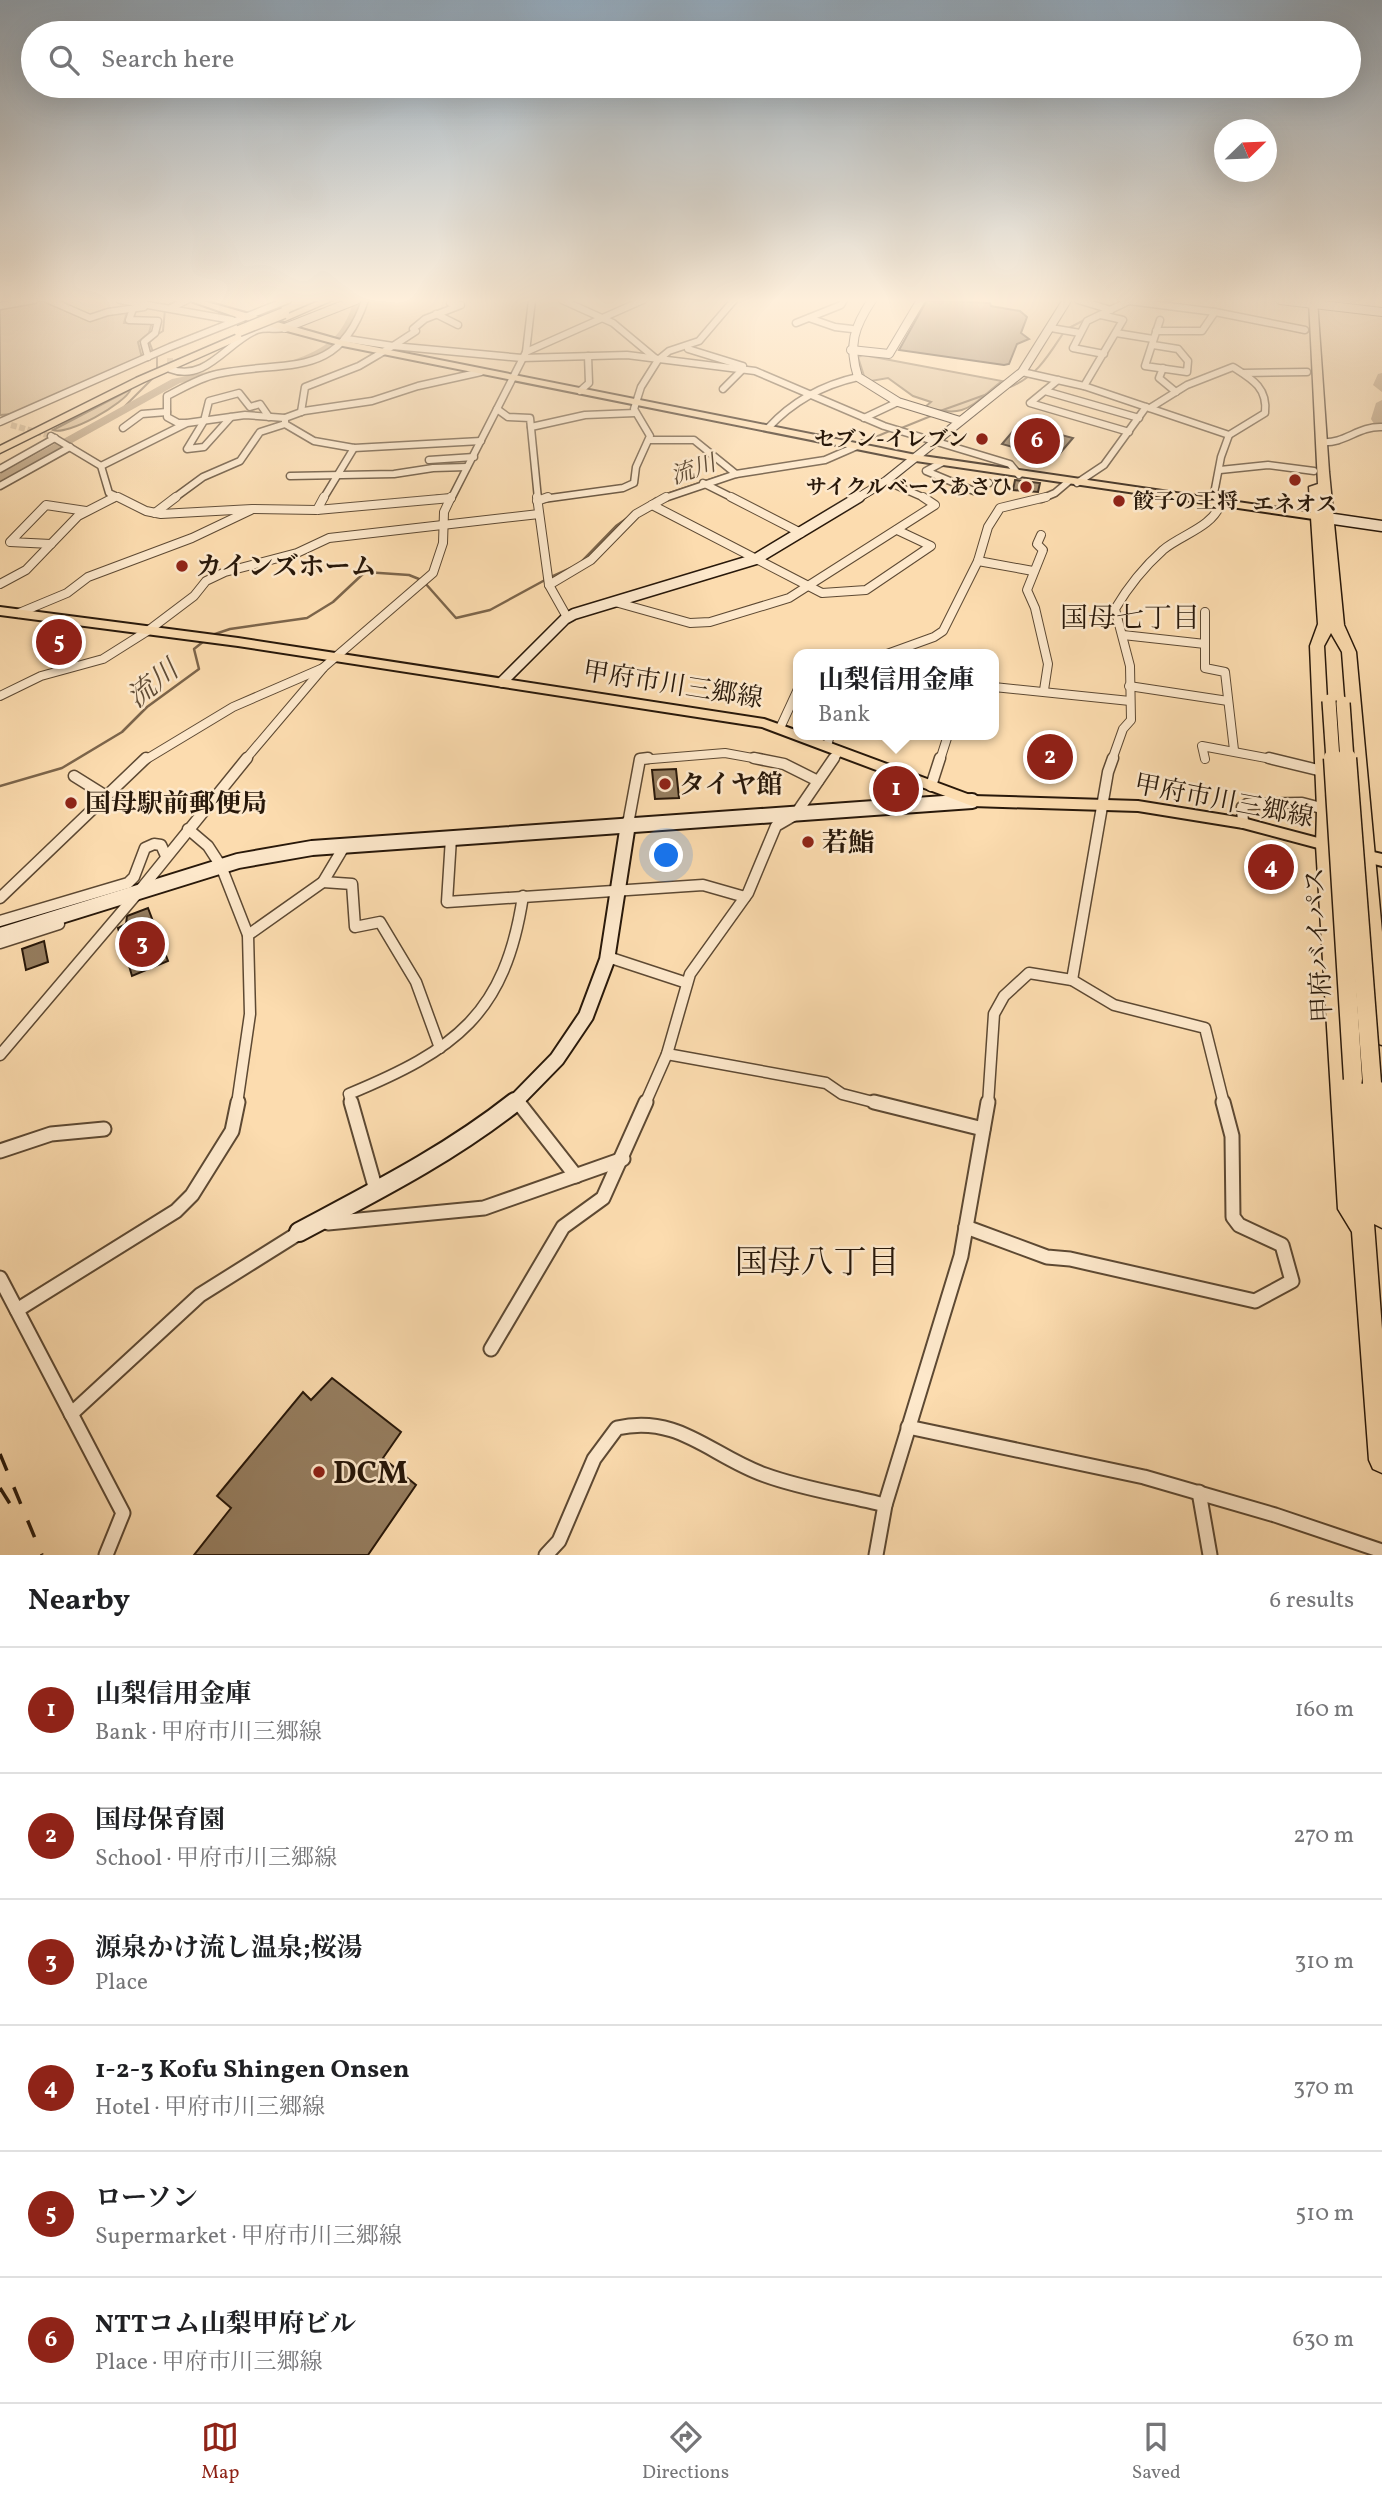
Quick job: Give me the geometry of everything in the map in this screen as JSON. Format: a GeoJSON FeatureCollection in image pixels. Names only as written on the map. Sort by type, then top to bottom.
{"type":"FeatureCollection","features":[{"type":"Feature","properties":{"kind":"highway"},"geometry":{"type":"LineString","coordinates":[[0,442],[151,373]]}},
{"type":"Feature","properties":{"kind":"highway","name":"甲府バイパス"},"geometry":{"type":"LineString","coordinates":[[1307,373],[1314,471],[1322,517]]}},
{"type":"Feature","properties":{"kind":"highway","name":"甲府バイパス"},"geometry":{"type":"LineString","coordinates":[[1315,373],[1322,442],[1322,517],[1372,1222],[1382,1460]]}},
{"type":"Feature","properties":{"kind":"highway"},"geometry":{"type":"LineString","coordinates":[[0,450],[135,380]]}},
{"type":"Feature","properties":{"kind":"highway"},"geometry":{"type":"LineString","coordinates":[[1372,1222],[1349,1209],[1324,845],[1325,809],[1317,646],[1331,624],[1349,652],[1374,858],[1382,1037]]}},
{"type":"Feature","properties":{"kind":"main road"},"geometry":{"type":"LineString","coordinates":[[484,373],[862,445],[916,458],[1322,517]]}},
{"type":"Feature","properties":{"kind":"main road","name":"甲府市川三郷線"},"geometry":{"type":"LineString","coordinates":[[0,611],[208,638],[697,711],[764,723],[793,732]]}},
{"type":"Feature","properties":{"kind":"main road","name":"甲府市川三郷線"},"geometry":{"type":"LineString","coordinates":[[832,744],[972,801],[1103,803],[1150,807],[1243,823],[1374,858]]}},
{"type":"Feature","properties":{"kind":"street"},"geometry":{"type":"LineString","coordinates":[[1,422],[115,373]]}},
{"type":"Feature","properties":{"kind":"street"},"geometry":{"type":"LineString","coordinates":[[227,373],[215,374],[167,396],[167,417],[187,423],[231,417],[269,417],[285,421],[314,440],[354,448],[481,441]]}},
{"type":"Feature","properties":{"kind":"street"},"geometry":{"type":"LineString","coordinates":[[301,412],[305,387],[342,373]]}},
{"type":"Feature","properties":{"kind":"street"},"geometry":{"type":"LineString","coordinates":[[155,513],[203,477],[240,461],[260,432],[301,412],[372,401],[418,386],[478,373]]}},
{"type":"Feature","properties":{"kind":"street"},"geometry":{"type":"LineString","coordinates":[[0,1055],[324,667],[433,573],[439,561],[446,526],[444,512],[474,457],[514,373]]}},
{"type":"Feature","properties":{"kind":"street"},"geometry":{"type":"LineString","coordinates":[[580,391],[589,383],[589,373]]}},
{"type":"Feature","properties":{"kind":"street"},"geometry":{"type":"LineString","coordinates":[[537,501],[630,486],[637,478],[636,467],[649,440],[645,423],[635,413],[633,402],[649,373]]}},
{"type":"Feature","properties":{"kind":"street"},"geometry":{"type":"LineString","coordinates":[[723,389],[739,373]]}},
{"type":"Feature","properties":{"kind":"street"},"geometry":{"type":"LineString","coordinates":[[759,373],[864,418],[1010,464],[1019,475]]}},
{"type":"Feature","properties":{"kind":"street"},"geometry":{"type":"LineString","coordinates":[[857,373],[858,377],[898,402],[960,421]]}},
{"type":"Feature","properties":{"kind":"street"},"geometry":{"type":"LineString","coordinates":[[502,682],[568,617],[756,559],[801,533],[886,481],[1020,373]]}},
{"type":"Feature","properties":{"kind":"street"},"geometry":{"type":"LineString","coordinates":[[1024,373],[1084,386],[1230,435]]}},
{"type":"Feature","properties":{"kind":"street"},"geometry":{"type":"LineString","coordinates":[[1084,386],[1092,373]]}},
{"type":"Feature","properties":{"kind":"street"},"geometry":{"type":"LineString","coordinates":[[1161,373],[1159,378],[1166,387],[1176,392]]}},
{"type":"Feature","properties":{"kind":"street"},"geometry":{"type":"LineString","coordinates":[[901,649],[943,631],[978,561],[988,527],[1000,508],[1017,507],[1052,494],[1104,465],[1148,408],[1204,377],[1218,373]]}},
{"type":"Feature","properties":{"kind":"street"},"geometry":{"type":"LineString","coordinates":[[1241,373],[1270,373]]}},
{"type":"Feature","properties":{"kind":"street"},"geometry":{"type":"LineString","coordinates":[[1072,980],[1108,772],[1123,729],[1130,720],[1130,666],[1115,610],[1132,582],[1171,543],[1213,520],[1220,470],[1230,435],[1265,413],[1267,405],[1264,389],[1241,373]]}},
{"type":"Feature","properties":{"kind":"street"},"geometry":{"type":"LineString","coordinates":[[768,428],[791,404],[836,382],[858,377]]}},
{"type":"Feature","properties":{"kind":"street"},"geometry":{"type":"LineString","coordinates":[[1058,380],[1030,404],[1129,432]]}},
{"type":"Feature","properties":{"kind":"street"},"geometry":{"type":"LineString","coordinates":[[1045,391],[1139,418]]}},
{"type":"Feature","properties":{"kind":"street"},"geometry":{"type":"LineString","coordinates":[[231,417],[204,447],[187,449],[204,421],[208,401],[239,393],[250,407],[260,404],[269,417]]}},
{"type":"Feature","properties":{"kind":"street"},"geometry":{"type":"LineString","coordinates":[[864,418],[898,402]]}},
{"type":"Feature","properties":{"kind":"street"},"geometry":{"type":"LineString","coordinates":[[498,409],[509,417],[529,417],[538,514],[549,581],[568,617]]}},
{"type":"Feature","properties":{"kind":"street"},"geometry":{"type":"LineString","coordinates":[[123,428],[142,414],[167,412]]}},
{"type":"Feature","properties":{"kind":"street"},"geometry":{"type":"LineString","coordinates":[[531,427],[585,415],[635,413]]}},
{"type":"Feature","properties":{"kind":"street"},"geometry":{"type":"LineString","coordinates":[[1,422],[11,425]]}},
{"type":"Feature","properties":{"kind":"street"},"geometry":{"type":"LineString","coordinates":[[101,466],[187,423]]}},
{"type":"Feature","properties":{"kind":"street"},"geometry":{"type":"LineString","coordinates":[[1322,442],[1336,444],[1362,428],[1382,427]]}},
{"type":"Feature","properties":{"kind":"street"},"geometry":{"type":"LineString","coordinates":[[0,468],[55,438],[101,466],[108,493],[155,513],[252,509],[317,510],[451,498]]}},
{"type":"Feature","properties":{"kind":"street"},"geometry":{"type":"LineString","coordinates":[[649,440],[694,440],[736,474]]}},
{"type":"Feature","properties":{"kind":"street"},"geometry":{"type":"LineString","coordinates":[[549,581],[591,560],[625,522],[652,505],[703,483],[736,474],[825,460],[862,445]]}},
{"type":"Feature","properties":{"kind":"street"},"geometry":{"type":"LineString","coordinates":[[0,486],[69,446]]}},
{"type":"Feature","properties":{"kind":"street"},"geometry":{"type":"LineString","coordinates":[[317,510],[354,448]]}},
{"type":"Feature","properties":{"kind":"street"},"geometry":{"type":"LineString","coordinates":[[429,460],[474,457]]}},
{"type":"Feature","properties":{"kind":"street"},"geometry":{"type":"LineString","coordinates":[[943,462],[926,471],[974,491],[989,483]]}},
{"type":"Feature","properties":{"kind":"street"},"geometry":{"type":"LineString","coordinates":[[1220,470],[1268,465],[1314,471]]}},
{"type":"Feature","properties":{"kind":"street"},"geometry":{"type":"LineString","coordinates":[[290,476],[467,467]]}},
{"type":"Feature","properties":{"kind":"street"},"geometry":{"type":"LineString","coordinates":[[615,602],[702,624],[789,598],[935,505],[886,481]]}},
{"type":"Feature","properties":{"kind":"street"},"geometry":{"type":"LineString","coordinates":[[703,483],[801,533]]}},
{"type":"Feature","properties":{"kind":"street"},"geometry":{"type":"LineString","coordinates":[[0,584],[26,570],[78,516],[116,497]]}},
{"type":"Feature","properties":{"kind":"street"},"geometry":{"type":"LineString","coordinates":[[51,544],[10,542],[46,505],[88,511]]}},
{"type":"Feature","properties":{"kind":"street"},"geometry":{"type":"LineString","coordinates":[[652,505],[822,593],[866,590],[931,546],[897,530]]}},
{"type":"Feature","properties":{"kind":"street"},"geometry":{"type":"LineString","coordinates":[[19,613],[73,589],[87,577],[139,559],[187,538],[208,534],[252,509]]}},
{"type":"Feature","properties":{"kind":"street"},"geometry":{"type":"LineString","coordinates":[[0,695],[41,676],[103,659],[149,630],[194,596],[206,581],[225,572],[297,553],[329,538],[538,514]]}},
{"type":"Feature","properties":{"kind":"street"},"geometry":{"type":"LineString","coordinates":[[1322,517],[1382,526]]}},
{"type":"Feature","properties":{"kind":"street"},"geometry":{"type":"LineString","coordinates":[[1041,536],[1037,544],[1043,550],[1027,590],[1035,608],[1045,660],[1048,663],[1044,690]]}},
{"type":"Feature","properties":{"kind":"street"},"geometry":{"type":"LineString","coordinates":[[978,561],[1033,570]]}},
{"type":"Feature","properties":{"kind":"street"},"geometry":{"type":"LineString","coordinates":[[1205,612],[1205,667],[1225,672],[1234,750]]}},
{"type":"Feature","properties":{"kind":"street"},"geometry":{"type":"LineString","coordinates":[[1123,635],[1205,644]]}},
{"type":"Feature","properties":{"kind":"street"},"geometry":{"type":"LineString","coordinates":[[0,898],[129,773],[165,746],[267,692],[324,667]]}},
{"type":"Feature","properties":{"kind":"street"},"geometry":{"type":"LineString","coordinates":[[1129,686],[1228,701]]}},
{"type":"Feature","properties":{"kind":"street"},"geometry":{"type":"LineString","coordinates":[[999,687],[1130,701]]}},
{"type":"Feature","properties":{"kind":"street"},"geometry":{"type":"LineString","coordinates":[[780,728],[793,700]]}},
{"type":"Feature","properties":{"kind":"street"},"geometry":{"type":"LineString","coordinates":[[930,786],[946,740]]}},
{"type":"Feature","properties":{"kind":"street"},"geometry":{"type":"LineString","coordinates":[[491,1349],[563,1227],[603,1198],[667,1054],[690,974],[745,897],[776,826],[795,815],[818,781],[832,744]]}},
{"type":"Feature","properties":{"kind":"street"},"geometry":{"type":"LineString","coordinates":[[1205,759],[1202,746],[1234,750],[1322,771]]}},
{"type":"Feature","properties":{"kind":"street"},"geometry":{"type":"LineString","coordinates":[[71,1414],[200,1295],[299,1232],[468,1139],[518,1102],[562,1056],[581,1027],[594,1000],[608,957],[640,759],[725,754],[784,764],[818,781]]}},
{"type":"Feature","properties":{"kind":"street"},"geometry":{"type":"LineString","coordinates":[[74,776],[106,796]]}},
{"type":"Feature","properties":{"kind":"street"},"geometry":{"type":"LineString","coordinates":[[0,934],[221,866],[256,857],[346,844],[972,801]]}},
{"type":"Feature","properties":{"kind":"street"},"geometry":{"type":"LineString","coordinates":[[1243,823],[1242,807],[1248,804],[1302,803],[1325,809]]}},
{"type":"Feature","properties":{"kind":"street"},"geometry":{"type":"LineString","coordinates":[[17,1310],[176,1211],[192,1195],[232,1131],[244,1068],[250,1014],[248,935],[221,866],[208,846],[188,829]]}},
{"type":"Feature","properties":{"kind":"street"},"geometry":{"type":"LineString","coordinates":[[451,838],[447,901],[703,885],[745,897]]}},
{"type":"Feature","properties":{"kind":"street"},"geometry":{"type":"LineString","coordinates":[[0,921],[128,883],[134,877],[145,848],[154,844],[161,845],[166,856]]}},
{"type":"Feature","properties":{"kind":"street"},"geometry":{"type":"LineString","coordinates":[[248,935],[323,882],[346,844]]}},
{"type":"Feature","properties":{"kind":"street"},"geometry":{"type":"LineString","coordinates":[[323,882],[352,884],[355,927],[380,922],[416,982],[440,1048]]}},
{"type":"Feature","properties":{"kind":"street"},"geometry":{"type":"LineString","coordinates":[[0,943],[94,912],[121,896]]}},
{"type":"Feature","properties":{"kind":"street"},"geometry":{"type":"LineString","coordinates":[[376,1189],[349,1094],[396,1076],[440,1048],[483,1008],[510,963],[520,929],[523,896]]}},
{"type":"Feature","properties":{"kind":"street"},"geometry":{"type":"LineString","coordinates":[[608,957],[687,983]]}},
{"type":"Feature","properties":{"kind":"street"},"geometry":{"type":"LineString","coordinates":[[876,1555],[885,1505],[961,1256],[965,1227],[990,1095],[994,1012],[1007,993],[1029,973],[1072,980],[1114,1004],[1205,1028],[1232,1136],[1233,1217],[1239,1225],[1282,1245],[1292,1281],[1255,1301],[1070,1259],[1047,1257],[965,1227]]}},
{"type":"Feature","properties":{"kind":"street"},"geometry":{"type":"LineString","coordinates":[[667,1054],[826,1083],[842,1094],[983,1129]]}},
{"type":"Feature","properties":{"kind":"street"},"geometry":{"type":"LineString","coordinates":[[518,1102],[576,1176]]}},
{"type":"Feature","properties":{"kind":"street"},"geometry":{"type":"LineString","coordinates":[[0,1151],[34,1136],[59,1130],[104,1129]]}},
{"type":"Feature","properties":{"kind":"street"},"geometry":{"type":"LineString","coordinates":[[299,1232],[332,1222],[484,1208],[622,1159]]}},
{"type":"Feature","properties":{"kind":"street"},"geometry":{"type":"LineString","coordinates":[[0,1278],[123,1513],[106,1555]]}},
{"type":"Feature","properties":{"kind":"street"},"geometry":{"type":"LineString","coordinates":[[546,1555],[559,1541],[594,1459],[617,1428],[639,1423],[669,1426],[765,1475],[885,1505]]}},
{"type":"Feature","properties":{"kind":"street"},"geometry":{"type":"LineString","coordinates":[[908,1427],[1199,1492],[1382,1551]]}},
{"type":"Feature","properties":{"kind":"street"},"geometry":{"type":"LineString","coordinates":[[1199,1492],[1210,1555]]}},
{"type":"Feature","properties":{"kind":"shaded area"},"geometry":{"type":"Polygon","coordinates":[[[0,373],[109,373],[14,414],[0,415],[0,373]]]}},
{"type":"Feature","properties":{"kind":"shaded area"},"geometry":{"type":"Polygon","coordinates":[[[863,373],[957,373],[1002,381],[967,408],[950,412],[925,407],[931,402],[913,396],[888,378],[871,381],[863,373]]]}},
{"type":"Feature","properties":{"kind":"shaded area"},"geometry":{"type":"Polygon","coordinates":[[[131,389],[118,403],[82,424],[60,431],[53,430],[131,389]]]}},
{"type":"Feature","properties":{"kind":"building"},"geometry":{"type":"Polygon","coordinates":[[[1019,424],[1073,438],[1055,459],[1002,444],[1019,424]]]}},
{"type":"Feature","properties":{"kind":"building","name":"サイクルベースあさひ"},"geometry":{"type":"Polygon","coordinates":[[[1015,480],[1040,483],[1038,492],[1013,490],[1015,480]]]}},
{"type":"Feature","properties":{"kind":"building","name":"タイヤ館"},"geometry":{"type":"Polygon","coordinates":[[[676,769],[679,798],[655,799],[652,770],[676,769]]]}},
{"type":"Feature","properties":{"kind":"building"},"geometry":{"type":"Polygon","coordinates":[[[148,908],[168,961],[132,976],[118,928],[126,924],[127,916],[148,908]]]}},
{"type":"Feature","properties":{"kind":"building"},"geometry":{"type":"Polygon","coordinates":[[[44,941],[48,962],[26,970],[22,949],[44,941]]]}},
{"type":"Feature","properties":{"kind":"building","name":"DCM"},"geometry":{"type":"Polygon","coordinates":[[[332,1378],[401,1432],[383,1458],[416,1485],[368,1555],[194,1555],[231,1508],[217,1496],[303,1392],[311,1400],[332,1378]]]}},
{"type":"Feature","properties":{"kind":"waterway"},"geometry":{"type":"LineString","coordinates":[[0,479],[176,381],[216,373]]}},
{"type":"Feature","properties":{"kind":"waterway","name":"流川"},"geometry":{"type":"LineString","coordinates":[[1010,387],[1033,373]]}},
{"type":"Feature","properties":{"kind":"waterway"},"geometry":{"type":"LineString","coordinates":[[1382,376],[1379,385],[1382,389]]}},
{"type":"Feature","properties":{"kind":"waterway"},"geometry":{"type":"LineString","coordinates":[[122,409],[153,378]]}},
{"type":"Feature","properties":{"kind":"waterway","name":"流川"},"geometry":{"type":"LineString","coordinates":[[940,411],[993,392]]}},
{"type":"Feature","properties":{"kind":"waterway"},"geometry":{"type":"LineString","coordinates":[[1382,403],[1377,419],[1382,427]]}},
{"type":"Feature","properties":{"kind":"waterway","name":"流川"},"geometry":{"type":"LineString","coordinates":[[899,429],[931,416]]}},
{"type":"Feature","properties":{"kind":"waterway","name":"流川"},"geometry":{"type":"LineString","coordinates":[[866,441],[892,430]]}},
{"type":"Feature","properties":{"kind":"waterway","name":"流川"},"geometry":{"type":"LineString","coordinates":[[747,469],[771,466]]}},
{"type":"Feature","properties":{"kind":"waterway","name":"流川"},"geometry":{"type":"LineString","coordinates":[[666,494],[732,472]]}},
{"type":"Feature","properties":{"kind":"waterway","name":"流川"},"geometry":{"type":"LineString","coordinates":[[582,561],[616,526],[656,498]]}},
{"type":"Feature","properties":{"kind":"waterway","name":"流川"},"geometry":{"type":"LineString","coordinates":[[551,577],[571,568]]}},
{"type":"Feature","properties":{"kind":"waterway","name":"流川"},"geometry":{"type":"LineString","coordinates":[[212,635],[230,629],[307,618],[333,602],[365,572],[409,575],[419,579]]}},
{"type":"Feature","properties":{"kind":"waterway","name":"流川"},"geometry":{"type":"LineString","coordinates":[[425,583],[456,618],[490,610],[545,580]]}},
{"type":"Feature","properties":{"kind":"waterway","name":"流川"},"geometry":{"type":"LineString","coordinates":[[0,786],[62,768],[122,732],[147,707],[199,669],[194,649],[204,641]]}},
{"type":"Feature","properties":{"kind":"tunnel"},"geometry":{"type":"LineString","coordinates":[[11,425],[51,436]]}},
{"type":"Feature","properties":{"kind":"railway"},"geometry":{"type":"LineString","coordinates":[[0,1454],[42,1555]]}},
{"type":"Feature","properties":{"kind":"railway"},"geometry":{"type":"LineString","coordinates":[[0,1488],[19,1518]]}},
{"type":"Feature","properties":{"kind":"place","name":"セブン-イレブン"},"geometry":{"type":"Point","coordinates":[982,439]}},
{"type":"Feature","properties":{"kind":"place","name":"NTTコム山梨甲府ビル"},"geometry":{"type":"Point","coordinates":[1037,441]}},
{"type":"Feature","properties":{"kind":"place","name":"エネオス"},"geometry":{"type":"Point","coordinates":[1295,480]}},
{"type":"Feature","properties":{"kind":"place","name":"サイクルベースあさひ"},"geometry":{"type":"Point","coordinates":[1026,487]}},
{"type":"Feature","properties":{"kind":"place","name":"餃子の王将"},"geometry":{"type":"Point","coordinates":[1119,501]}},
{"type":"Feature","properties":{"kind":"place","name":"カインズホーム"},"geometry":{"type":"Point","coordinates":[182,566]}},
{"type":"Feature","properties":{"kind":"place","name":"ローソン"},"geometry":{"type":"Point","coordinates":[59,642]}},
{"type":"Feature","properties":{"kind":"place","name":"国母保育園"},"geometry":{"type":"Point","coordinates":[1050,757]}},
{"type":"Feature","properties":{"kind":"place","name":"タイヤ館"},"geometry":{"type":"Point","coordinates":[665,784]}},
{"type":"Feature","properties":{"kind":"place","name":"山梨信用金庫"},"geometry":{"type":"Point","coordinates":[896,789]}},
{"type":"Feature","properties":{"kind":"place","name":"国母駅前郵便局"},"geometry":{"type":"Point","coordinates":[71,803]}},
{"type":"Feature","properties":{"kind":"place","name":"若鮨"},"geometry":{"type":"Point","coordinates":[808,842]}},
{"type":"Feature","properties":{"kind":"place","name":"1-2-3 Kofu Shingen Onsen"},"geometry":{"type":"Point","coordinates":[1271,867]}},
{"type":"Feature","properties":{"kind":"place","name":"源泉かけ流し温泉;桜湯"},"geometry":{"type":"Point","coordinates":[142,944]}},
{"type":"Feature","properties":{"kind":"place","name":"DCM"},"geometry":{"type":"Point","coordinates":[319,1472]}},
{"type":"Feature","properties":{"kind":"district","name":"国母七丁目"},"geometry":{"type":"Point","coordinates":[1130,617]}},
{"type":"Feature","properties":{"kind":"district","name":"国母八丁目"},"geometry":{"type":"Point","coordinates":[817,1261]}}]}
